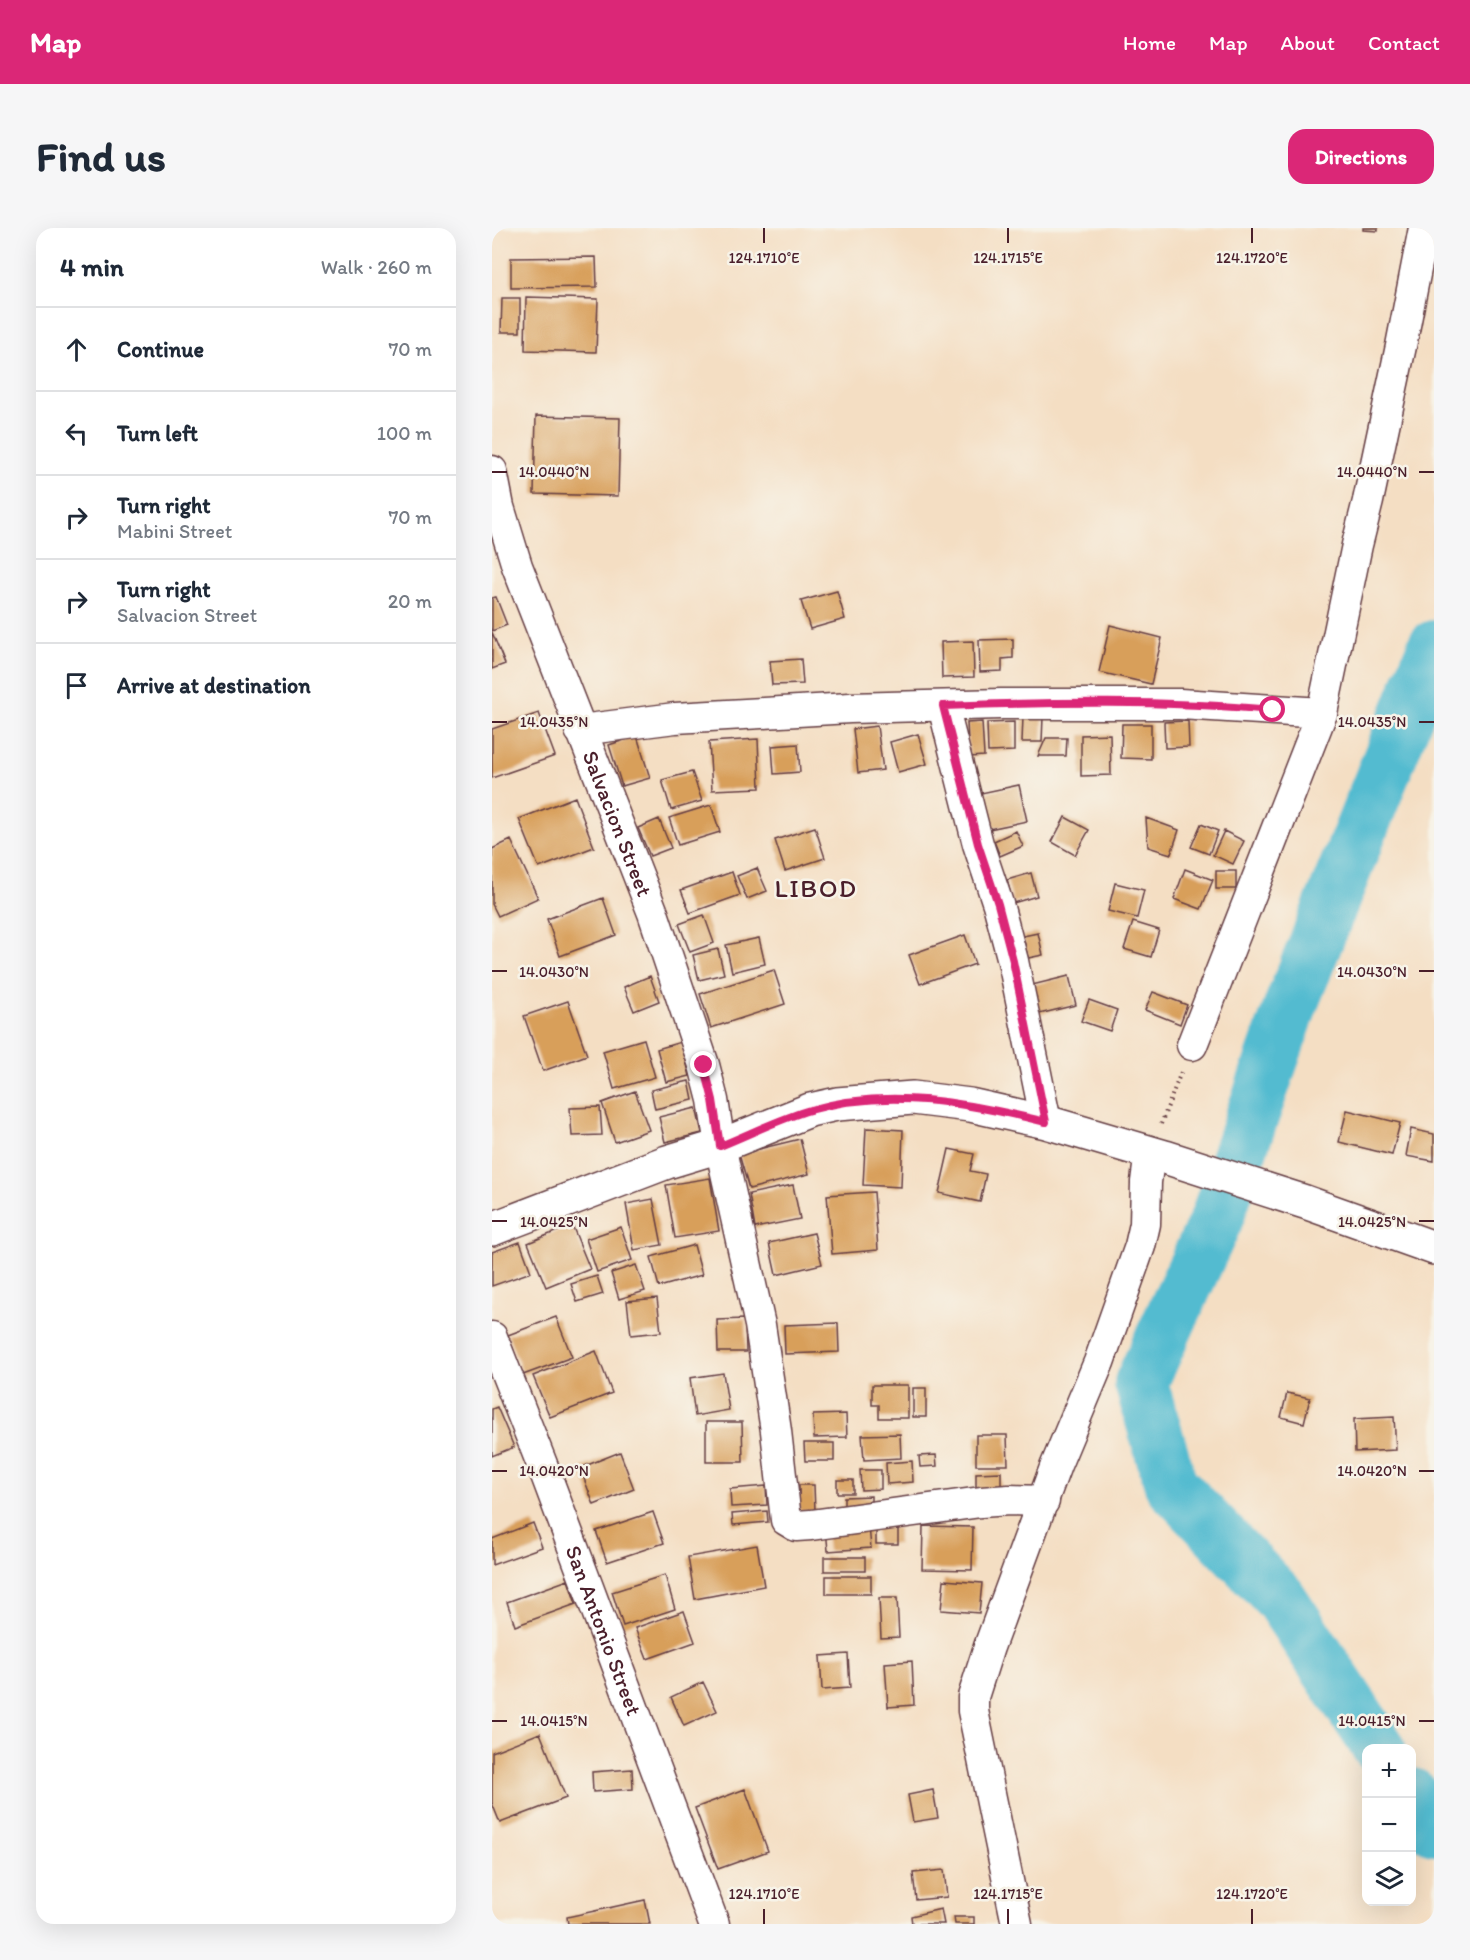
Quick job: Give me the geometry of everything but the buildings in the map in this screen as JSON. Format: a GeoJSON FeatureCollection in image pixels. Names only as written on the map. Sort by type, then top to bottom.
{"type":"FeatureCollection","features":[{"type":"Feature","properties":{"kind":"main road"},"geometry":{"type":"LineString","coordinates":[[492,1229],[667,1162],[720,1146],[810,1110],[837,1104],[885,1099],[938,1100],[998,1110],[1158,1155],[1305,1202],[1434,1248]]}},
{"type":"Feature","properties":{"kind":"street"},"geometry":{"type":"LineString","coordinates":[[1192,1045],[1322,713],[1424,228]]}},
{"type":"Feature","properties":{"kind":"street","name":"Salvacion Street"},"geometry":{"type":"LineString","coordinates":[[492,471],[499,507],[517,566],[603,782],[673,972],[706,1074],[760,1325],[776,1431],[786,1520],[796,1526],[981,1502],[1044,1501]]}},
{"type":"Feature","properties":{"kind":"street"},"geometry":{"type":"LineString","coordinates":[[580,729],[675,718],[850,708],[1096,702],[1180,704],[1322,713]]}},
{"type":"Feature","properties":{"kind":"street"},"geometry":{"type":"LineString","coordinates":[[943,706],[978,844],[998,904],[1013,961],[1046,1122]]}},
{"type":"Feature","properties":{"kind":"street"},"geometry":{"type":"LineString","coordinates":[[1017,1924],[973,1711],[973,1697],[1056,1465],[1099,1362],[1140,1246],[1145,1224],[1146,1182],[1158,1155]]}},
{"type":"Feature","properties":{"kind":"street","name":"San Antonio Street"},"geometry":{"type":"LineString","coordinates":[[492,1337],[714,1924]]}},
{"type":"Feature","properties":{"kind":"path"},"geometry":{"type":"LineString","coordinates":[[1158,1155],[1192,1045]]}},
{"type":"Feature","properties":{"kind":"waterway"},"geometry":{"type":"LineString","coordinates":[[1376,1744],[1280,1598],[1171,1485],[1141,1383],[1216,1220],[1292,1002],[1434,647]]}},
{"type":"Feature","properties":{"kind":"waterway"},"geometry":{"type":"LineString","coordinates":[[1414,1798],[1434,1828]]}},
{"type":"Feature","properties":{"kind":"district","name":"LIBOD"},"geometry":{"type":"Point","coordinates":[816,888]}},
{"type":"Feature","properties":{"kind":"route"},"geometry":{"type":"LineString","coordinates":[[704,1065],[713,1100],[720,1146],[810,1110],[837,1104],[885,1099],[938,1100],[1007,1112],[1046,1122],[1013,961],[998,904],[978,844],[943,706],[1096,702],[1231,706],[1273,710]]}}]}
